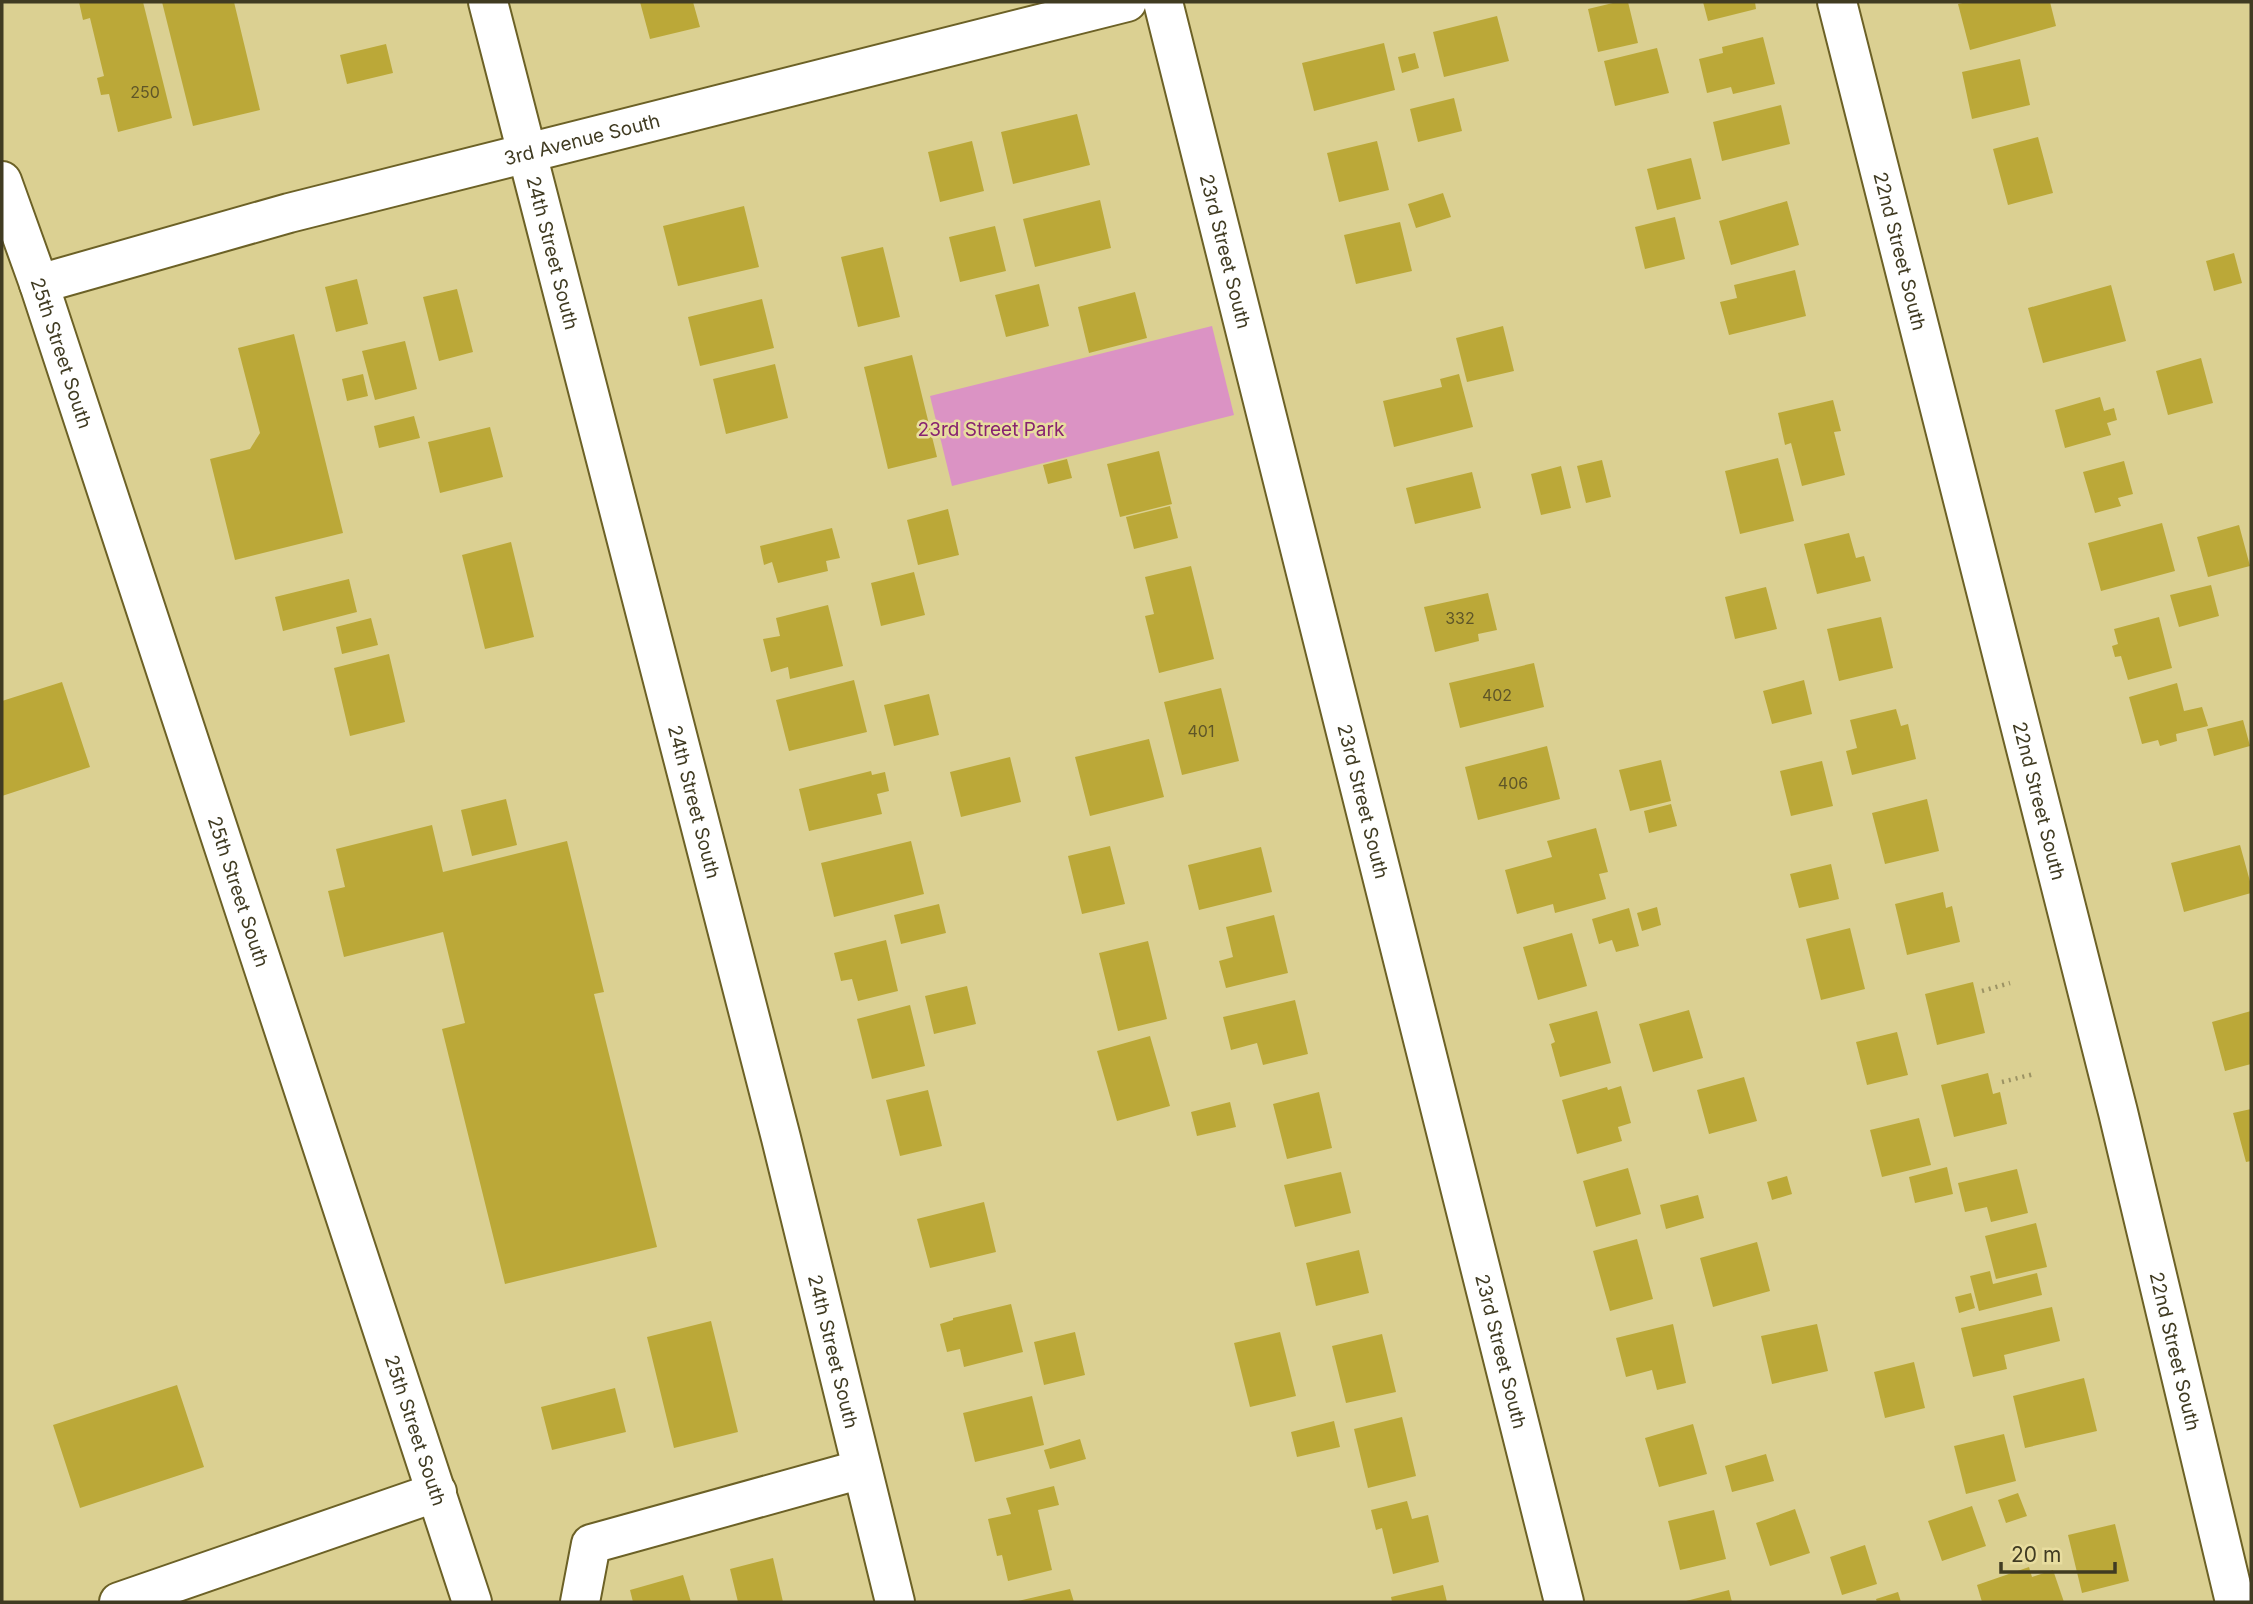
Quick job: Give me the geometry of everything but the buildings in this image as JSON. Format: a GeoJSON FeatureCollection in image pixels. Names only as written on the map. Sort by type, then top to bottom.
{"type":"FeatureCollection","features":[{"type":"Feature","properties":{"kind":"street","name":"24th Street South"},"geometry":{"type":"LineString","coordinates":[[488,2],[781,1138],[895,1602]]}},
{"type":"Feature","properties":{"kind":"street","name":"3rd Avenue South"},"geometry":{"type":"LineString","coordinates":[[39,284],[289,213],[1128,2]]}},
{"type":"Feature","properties":{"kind":"street","name":"23rd Street South"},"geometry":{"type":"LineString","coordinates":[[1163,2],[1564,1602]]}},
{"type":"Feature","properties":{"kind":"street","name":"22nd Street South"},"geometry":{"type":"LineString","coordinates":[[1838,2],[2118,1112],[2235,1602]]}},
{"type":"Feature","properties":{"kind":"street","name":"25th Street South"},"geometry":{"type":"LineString","coordinates":[[5,198],[39,284],[472,1602]]}},
{"type":"Feature","properties":{"kind":"street"},"geometry":{"type":"LineString","coordinates":[[580,1602],[591,1544],[862,1469]]}},
{"type":"Feature","properties":{"kind":"street"},"geometry":{"type":"LineString","coordinates":[[119,1602],[437,1492]]}},
{"type":"Feature","properties":{"kind":"path"},"geometry":{"type":"LineString","coordinates":[[1982,991],[2010,983]]}},
{"type":"Feature","properties":{"kind":"path"},"geometry":{"type":"LineString","coordinates":[[2002,1082],[2034,1074]]}},
{"type":"Feature","properties":{"kind":"green space","name":"23rd Street Park"},"geometry":{"type":"Polygon","coordinates":[[[1212,326],[1234,415],[952,486],[930,396],[1212,326]]]}}]}
